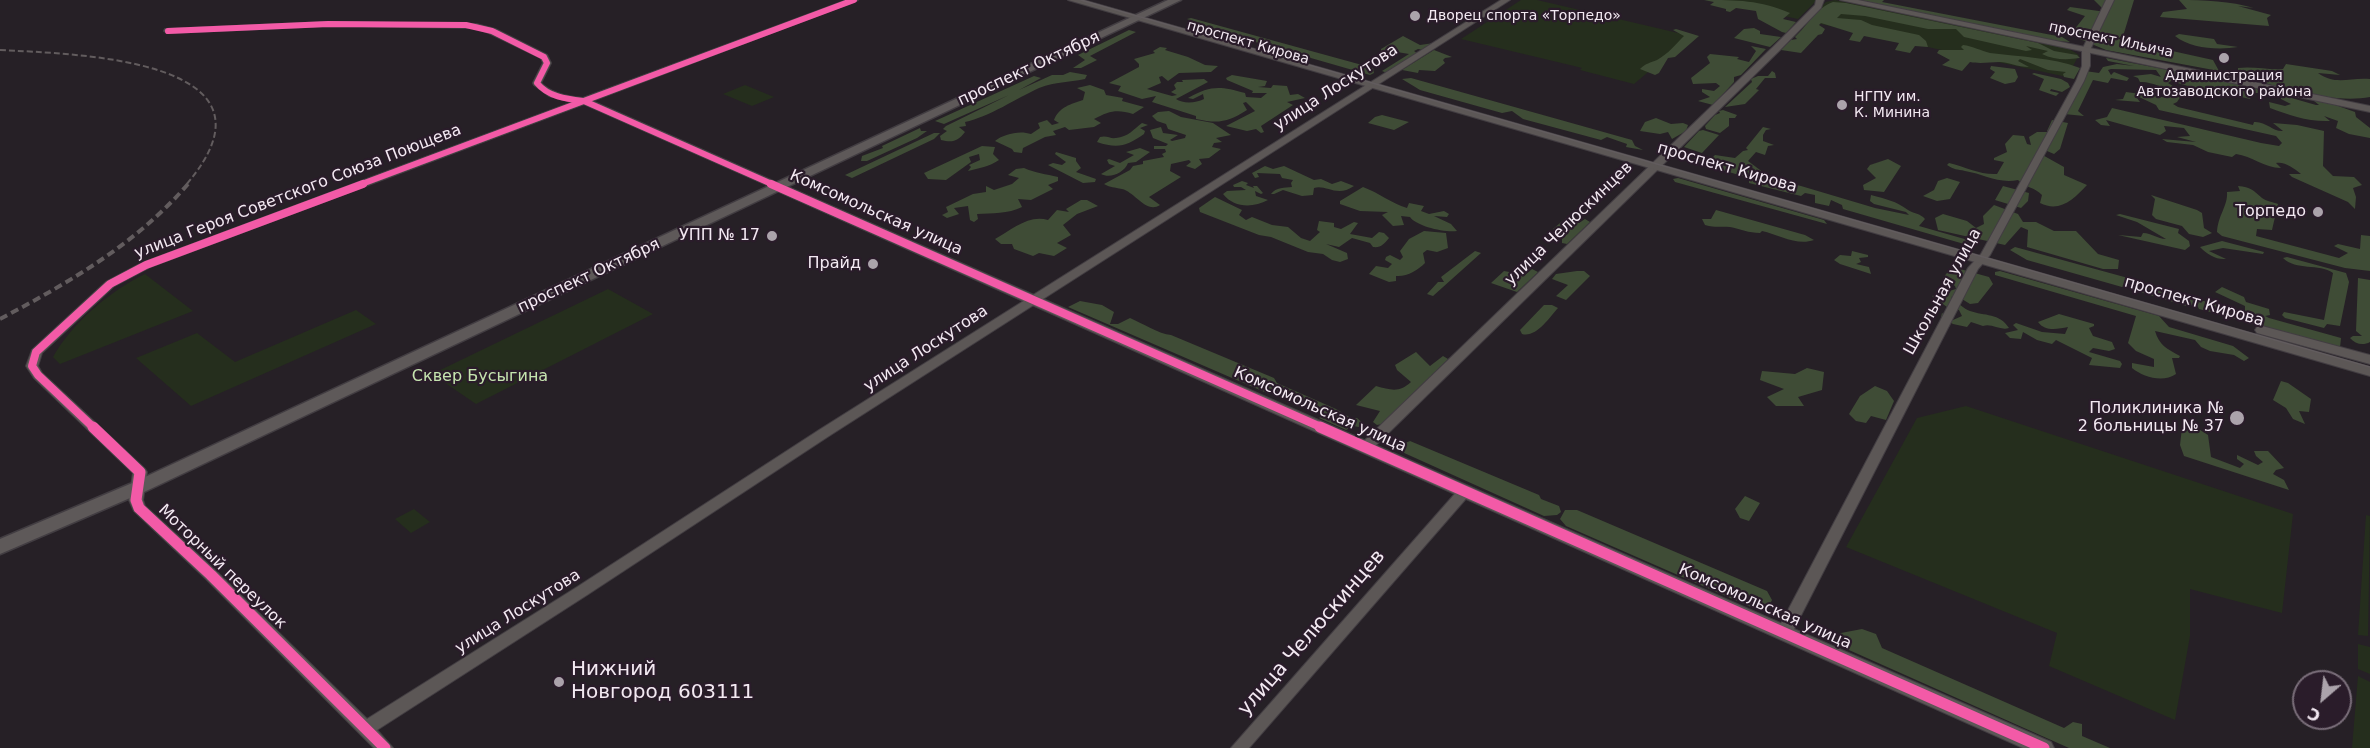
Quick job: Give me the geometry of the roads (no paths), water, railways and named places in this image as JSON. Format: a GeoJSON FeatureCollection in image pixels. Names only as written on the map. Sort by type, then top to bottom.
{"type":"FeatureCollection","features":[{"type":"Feature","properties":{"kind":"main road","name":"проспект Октября"},"geometry":{"type":"LineString","coordinates":[[0,548],[137,488],[1176,0]]}},
{"type":"Feature","properties":{"kind":"street","name":"улица Героя Советского Союза Поющева"},"geometry":{"type":"LineString","coordinates":[[38,375],[32,366],[36,352],[110,284],[133,271],[339,191],[854,0]]}},
{"type":"Feature","properties":{"kind":"street","name":"проспект Кирова"},"geometry":{"type":"LineString","coordinates":[[1073,0],[1142,16],[1984,256],[2370,372]]}},
{"type":"Feature","properties":{"kind":"street","name":"проспект Кирова"},"geometry":{"type":"LineString","coordinates":[[1096,0],[1142,16]]}},
{"type":"Feature","properties":{"kind":"street","name":"улица Лоскутова"},"geometry":{"type":"LineString","coordinates":[[365,729],[1506,0]]}},
{"type":"Feature","properties":{"kind":"street","name":"улица Челюскинцев"},"geometry":{"type":"LineString","coordinates":[[1366,447],[1776,49],[1818,6],[1820,0]]}},
{"type":"Feature","properties":{"kind":"street","name":"проспект Ильича"},"geometry":{"type":"LineString","coordinates":[[1845,0],[2370,109]]}},
{"type":"Feature","properties":{"kind":"street","name":"Школьная улица"},"geometry":{"type":"LineString","coordinates":[[1784,633],[1973,268],[1984,256],[2080,81],[2086,66],[2086,50],[2110,0]]}},
{"type":"Feature","properties":{"kind":"street"},"geometry":{"type":"LineString","coordinates":[[168,31],[328,24],[476,26],[492,31],[543,57],[547,63],[537,83],[540,88],[568,100],[584,101]]}},
{"type":"Feature","properties":{"kind":"street","name":"Комсомольская улица"},"geometry":{"type":"LineString","coordinates":[[584,101],[2044,748]]}},
{"type":"Feature","properties":{"kind":"street"},"geometry":{"type":"LineString","coordinates":[[2343,103],[2370,104]]}},
{"type":"Feature","properties":{"kind":"street"},"geometry":{"type":"LineString","coordinates":[[2343,103],[2370,114]]}},
{"type":"Feature","properties":{"kind":"street","name":"проспект Кирова"},"geometry":{"type":"LineString","coordinates":[[1984,256],[2370,360]]}},
{"type":"Feature","properties":{"kind":"street","name":"Моторный переулок"},"geometry":{"type":"LineString","coordinates":[[38,375],[141,472],[136,500],[139,508],[211,575],[385,748]]}},
{"type":"Feature","properties":{"kind":"street","name":"улица Челюскинцев"},"geometry":{"type":"LineString","coordinates":[[1239,748],[1465,491]]}},
{"type":"Feature","properties":{"kind":"tram line"},"geometry":{"type":"LineString","coordinates":[[1081,0],[2370,367]]}},
{"type":"Feature","properties":{"kind":"railway"},"geometry":{"type":"LineString","coordinates":[[0,50],[76,55],[120,61],[162,71],[195,88],[213,111],[212,143],[186,185]]}},
{"type":"Feature","properties":{"kind":"railway"},"geometry":{"type":"LineString","coordinates":[[0,319],[52,291],[101,260],[147,225],[188,184]]}},
{"type":"Feature","properties":{"kind":"place","name":"Дворец спорта «Торпедо»"},"geometry":{"type":"Point","coordinates":[1415,16]}},
{"type":"Feature","properties":{"kind":"place","name":"Администрация Автозаводского района"},"geometry":{"type":"Point","coordinates":[2224,58]}},
{"type":"Feature","properties":{"kind":"place","name":"НГПУ им. К. Минина"},"geometry":{"type":"Point","coordinates":[1842,105]}},
{"type":"Feature","properties":{"kind":"place","name":"Торпедо"},"geometry":{"type":"Point","coordinates":[2318,212]}},
{"type":"Feature","properties":{"kind":"place","name":"УПП № 17"},"geometry":{"type":"Point","coordinates":[772,236]}},
{"type":"Feature","properties":{"kind":"place","name":"Прайд"},"geometry":{"type":"Point","coordinates":[873,264]}},
{"type":"Feature","properties":{"kind":"place","name":"Поликлиника № 2 больницы № 37"},"geometry":{"type":"Point","coordinates":[2237,418]}},
{"type":"Feature","properties":{"kind":"place","name":"Нижний Новгород 603111"},"geometry":{"type":"Point","coordinates":[559,682]}},
{"type":"Feature","properties":{"kind":"park label","name":"Сквер Бусыгина"},"geometry":{"type":"Point","coordinates":[480,377]}}]}
